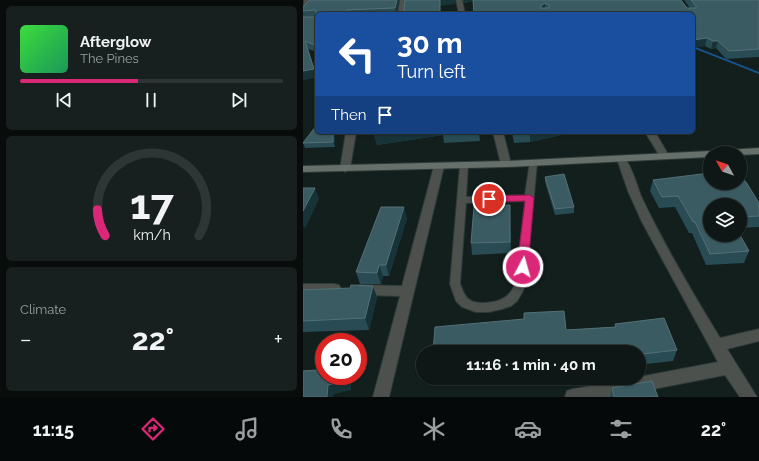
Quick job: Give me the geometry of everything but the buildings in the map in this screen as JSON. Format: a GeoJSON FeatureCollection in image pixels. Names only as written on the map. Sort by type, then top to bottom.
{"type":"FeatureCollection","features":[{"type":"Feature","properties":{"kind":"main road"},"geometry":{"type":"LineString","coordinates":[[747,152],[759,151]]}},
{"type":"Feature","properties":{"kind":"main road"},"geometry":{"type":"LineString","coordinates":[[303,169],[465,166],[703,154]]}},
{"type":"Feature","properties":{"kind":"street"},"geometry":{"type":"LineString","coordinates":[[303,10],[307,0]]}},
{"type":"Feature","properties":{"kind":"street"},"geometry":{"type":"LineString","coordinates":[[401,12],[403,0]]}},
{"type":"Feature","properties":{"kind":"street"},"geometry":{"type":"LineString","coordinates":[[459,0],[461,12]]}},
{"type":"Feature","properties":{"kind":"street"},"geometry":{"type":"LineString","coordinates":[[345,169],[351,134]]}},
{"type":"Feature","properties":{"kind":"street"},"geometry":{"type":"LineString","coordinates":[[498,134],[506,164]]}},
{"type":"Feature","properties":{"kind":"street"},"geometry":{"type":"LineString","coordinates":[[651,134],[664,156]]}},
{"type":"Feature","properties":{"kind":"street"},"geometry":{"type":"LineString","coordinates":[[622,159],[630,185],[644,216],[728,367],[749,397]]}},
{"type":"Feature","properties":{"kind":"street"},"geometry":{"type":"LineString","coordinates":[[381,397],[439,166]]}},
{"type":"Feature","properties":{"kind":"street"},"geometry":{"type":"LineString","coordinates":[[303,289],[408,291]]}},
{"type":"Feature","properties":{"kind":"street"},"geometry":{"type":"LineString","coordinates":[[716,345],[759,335]]}},
{"type":"Feature","properties":{"kind":"street"},"geometry":{"type":"LineString","coordinates":[[573,397],[728,367]]}},
{"type":"Feature","properties":{"kind":"lane"},"geometry":{"type":"LineString","coordinates":[[465,166],[455,284],[460,298],[467,305],[493,307],[510,302],[517,294],[521,281],[533,163]]}},
{"type":"Feature","properties":{"kind":"lane"},"geometry":{"type":"LineString","coordinates":[[462,200],[530,198]]}},
{"type":"Feature","properties":{"kind":"waterway"},"geometry":{"type":"LineString","coordinates":[[695,48],[759,73]]}},
{"type":"Feature","properties":{"kind":"route"},"geometry":{"type":"LineString","coordinates":[[489,199],[530,198],[523,267]]}}]}
